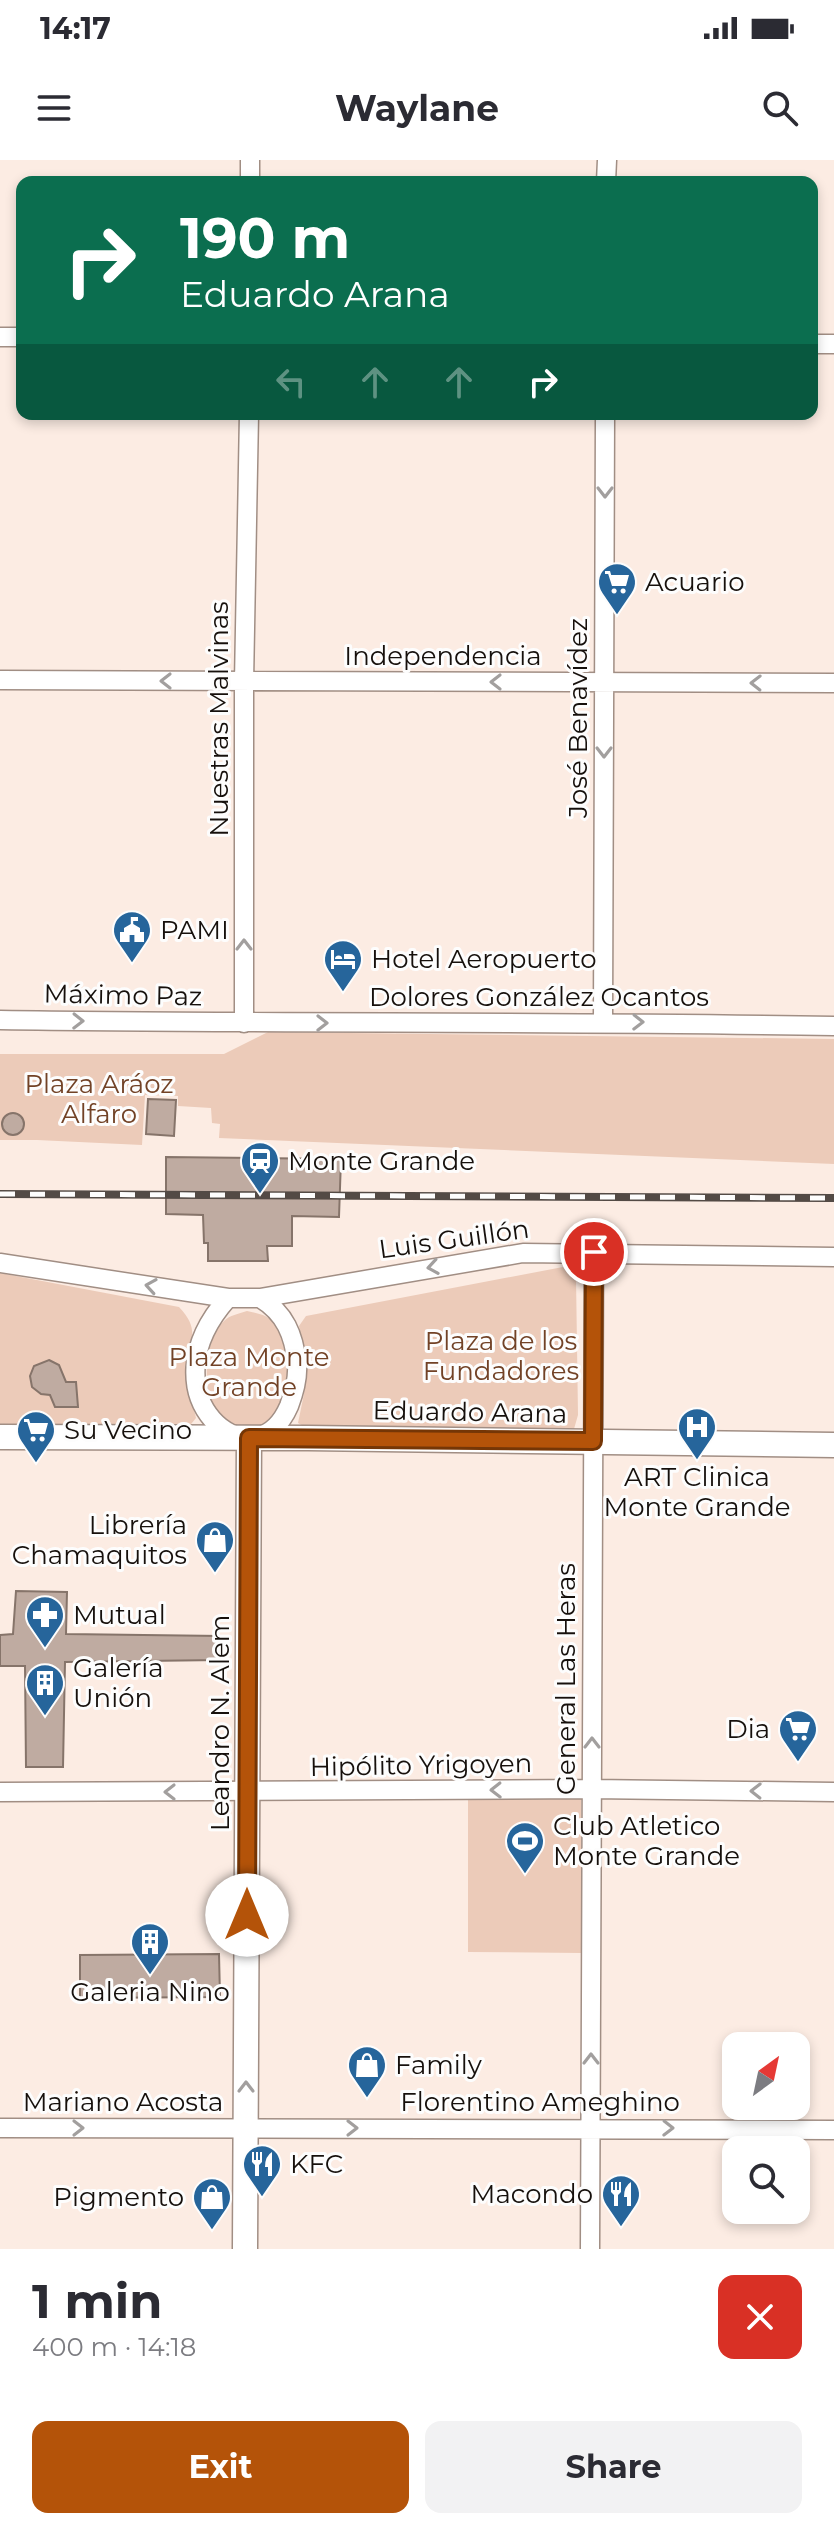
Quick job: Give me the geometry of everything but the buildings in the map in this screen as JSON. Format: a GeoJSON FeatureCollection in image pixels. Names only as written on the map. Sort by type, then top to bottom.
{"type":"FeatureCollection","features":[{"type":"Feature","properties":{"kind":"main road","name":"Eduardo Arana"},"geometry":{"type":"LineString","coordinates":[[0,1437],[834,1445]]}},
{"type":"Feature","properties":{"kind":"main road","name":"Leandro N. Alem"},"geometry":{"type":"LineString","coordinates":[[245,2249],[249,1438]]}},
{"type":"Feature","properties":{"kind":"street","name":"Nuestras Malvinas"},"geometry":{"type":"LineString","coordinates":[[244,1023],[244,682],[249,420]]}},
{"type":"Feature","properties":{"kind":"street","name":"José Benavídez"},"geometry":{"type":"LineString","coordinates":[[603,1021],[605,420]]}},
{"type":"Feature","properties":{"kind":"street","name":"Independencia"},"geometry":{"type":"LineString","coordinates":[[0,680],[834,683]]}},
{"type":"Feature","properties":{"kind":"street","name":"Máximo Paz"},"geometry":{"type":"LineString","coordinates":[[0,1020],[244,1023]]}},
{"type":"Feature","properties":{"kind":"street","name":"Dolores González Ocantos"},"geometry":{"type":"LineString","coordinates":[[244,1023],[603,1021],[834,1026]]}},
{"type":"Feature","properties":{"kind":"street","name":"General Las Heras"},"geometry":{"type":"LineString","coordinates":[[590,2249],[594,1252]]}},
{"type":"Feature","properties":{"kind":"street","name":"Luis Guillón"},"geometry":{"type":"LineString","coordinates":[[0,1263],[228,1298],[260,1298],[523,1253],[834,1257]]}},
{"type":"Feature","properties":{"kind":"street"},"geometry":{"type":"LineString","coordinates":[[228,1298],[210,1318],[202,1336],[197,1354],[197,1387],[208,1419],[225,1431],[249,1438],[265,1433],[282,1420],[291,1400],[297,1368],[289,1328],[280,1313],[260,1298]]}},
{"type":"Feature","properties":{"kind":"street","name":"Hipólito Yrigoyen"},"geometry":{"type":"LineString","coordinates":[[0,1792],[592,1789],[834,1792]]}},
{"type":"Feature","properties":{"kind":"street","name":"Florentino Ameghino"},"geometry":{"type":"LineString","coordinates":[[246,2129],[590,2127],[834,2130]]}},
{"type":"Feature","properties":{"kind":"street","name":"Mariano Acosta"},"geometry":{"type":"LineString","coordinates":[[0,2128],[246,2129]]}},
{"type":"Feature","properties":{"kind":"green space","name":"Plaza Aráoz Alfaro"},"geometry":{"type":"Polygon","coordinates":[[[268,1032],[834,1039],[834,1164],[219,1138],[220,1124],[212,1123],[211,1108],[178,1106],[178,1096],[145,1095],[142,1145],[0,1140],[0,1054],[224,1054],[268,1032]]]}},
{"type":"Feature","properties":{"kind":"green space","name":"Plaza de los Fundadores"},"geometry":{"type":"Polygon","coordinates":[[[563,1267],[572,1269],[576,1277],[578,1415],[574,1429],[563,1435],[305,1427],[298,1423],[304,1394],[305,1359],[299,1326],[306,1316],[563,1267]]]}},
{"type":"Feature","properties":{"kind":"green space"},"geometry":{"type":"Polygon","coordinates":[[[0,1273],[179,1307],[192,1329],[189,1373],[196,1418],[187,1429],[0,1429],[0,1273]]]}},
{"type":"Feature","properties":{"kind":"green space","name":"Plaza Monte Grande"},"geometry":{"type":"Polygon","coordinates":[[[247,1311],[265,1316],[278,1327],[287,1346],[290,1380],[285,1399],[266,1426],[242,1429],[223,1421],[215,1410],[209,1396],[207,1362],[216,1332],[224,1321],[247,1311]]]}},
{"type":"Feature","properties":{"kind":"green space","name":"Club Atletico Monte Grande"},"geometry":{"type":"Polygon","coordinates":[[[468,1797],[581,1798],[581,1953],[468,1952],[468,1797]]]}},
{"type":"Feature","properties":{"kind":"railway"},"geometry":{"type":"LineString","coordinates":[[0,1194],[834,1198]]}},
{"type":"Feature","properties":{"kind":"place","name":"Acuario"},"geometry":{"type":"Point","coordinates":[617,616]}},
{"type":"Feature","properties":{"kind":"place","name":"PAMI"},"geometry":{"type":"Point","coordinates":[132,964]}},
{"type":"Feature","properties":{"kind":"place","name":"Hotel Aeropuerto"},"geometry":{"type":"Point","coordinates":[343,993]}},
{"type":"Feature","properties":{"kind":"place","name":"Monte Grande"},"geometry":{"type":"Point","coordinates":[260,1195]}},
{"type":"Feature","properties":{"kind":"place","name":"ART Clinica Monte Grande"},"geometry":{"type":"Point","coordinates":[697,1461]}},
{"type":"Feature","properties":{"kind":"place","name":"Su Vecino"},"geometry":{"type":"Point","coordinates":[36,1464]}},
{"type":"Feature","properties":{"kind":"place","name":"Librería Chamaquitos"},"geometry":{"type":"Point","coordinates":[215,1574]}},
{"type":"Feature","properties":{"kind":"place","name":"Mutual"},"geometry":{"type":"Point","coordinates":[45,1649]}},
{"type":"Feature","properties":{"kind":"place","name":"Galería Unión"},"geometry":{"type":"Point","coordinates":[45,1717]}},
{"type":"Feature","properties":{"kind":"place","name":"Dia"},"geometry":{"type":"Point","coordinates":[798,1763]}},
{"type":"Feature","properties":{"kind":"place","name":"Club Atletico Monte Grande"},"geometry":{"type":"Point","coordinates":[525,1875]}},
{"type":"Feature","properties":{"kind":"place","name":"Galeria Nino"},"geometry":{"type":"Point","coordinates":[150,1976]}},
{"type":"Feature","properties":{"kind":"place","name":"Family"},"geometry":{"type":"Point","coordinates":[367,2099]}},
{"type":"Feature","properties":{"kind":"place","name":"KFC"},"geometry":{"type":"Point","coordinates":[262,2198]}},
{"type":"Feature","properties":{"kind":"place","name":"Macondo"},"geometry":{"type":"Point","coordinates":[621,2228]}},
{"type":"Feature","properties":{"kind":"place","name":"Pigmento"},"geometry":{"type":"Point","coordinates":[212,2231]}},
{"type":"Feature","properties":{"kind":"route"},"geometry":{"type":"LineString","coordinates":[[247,1915],[249,1438],[593,1441],[594,1252]]}}]}
